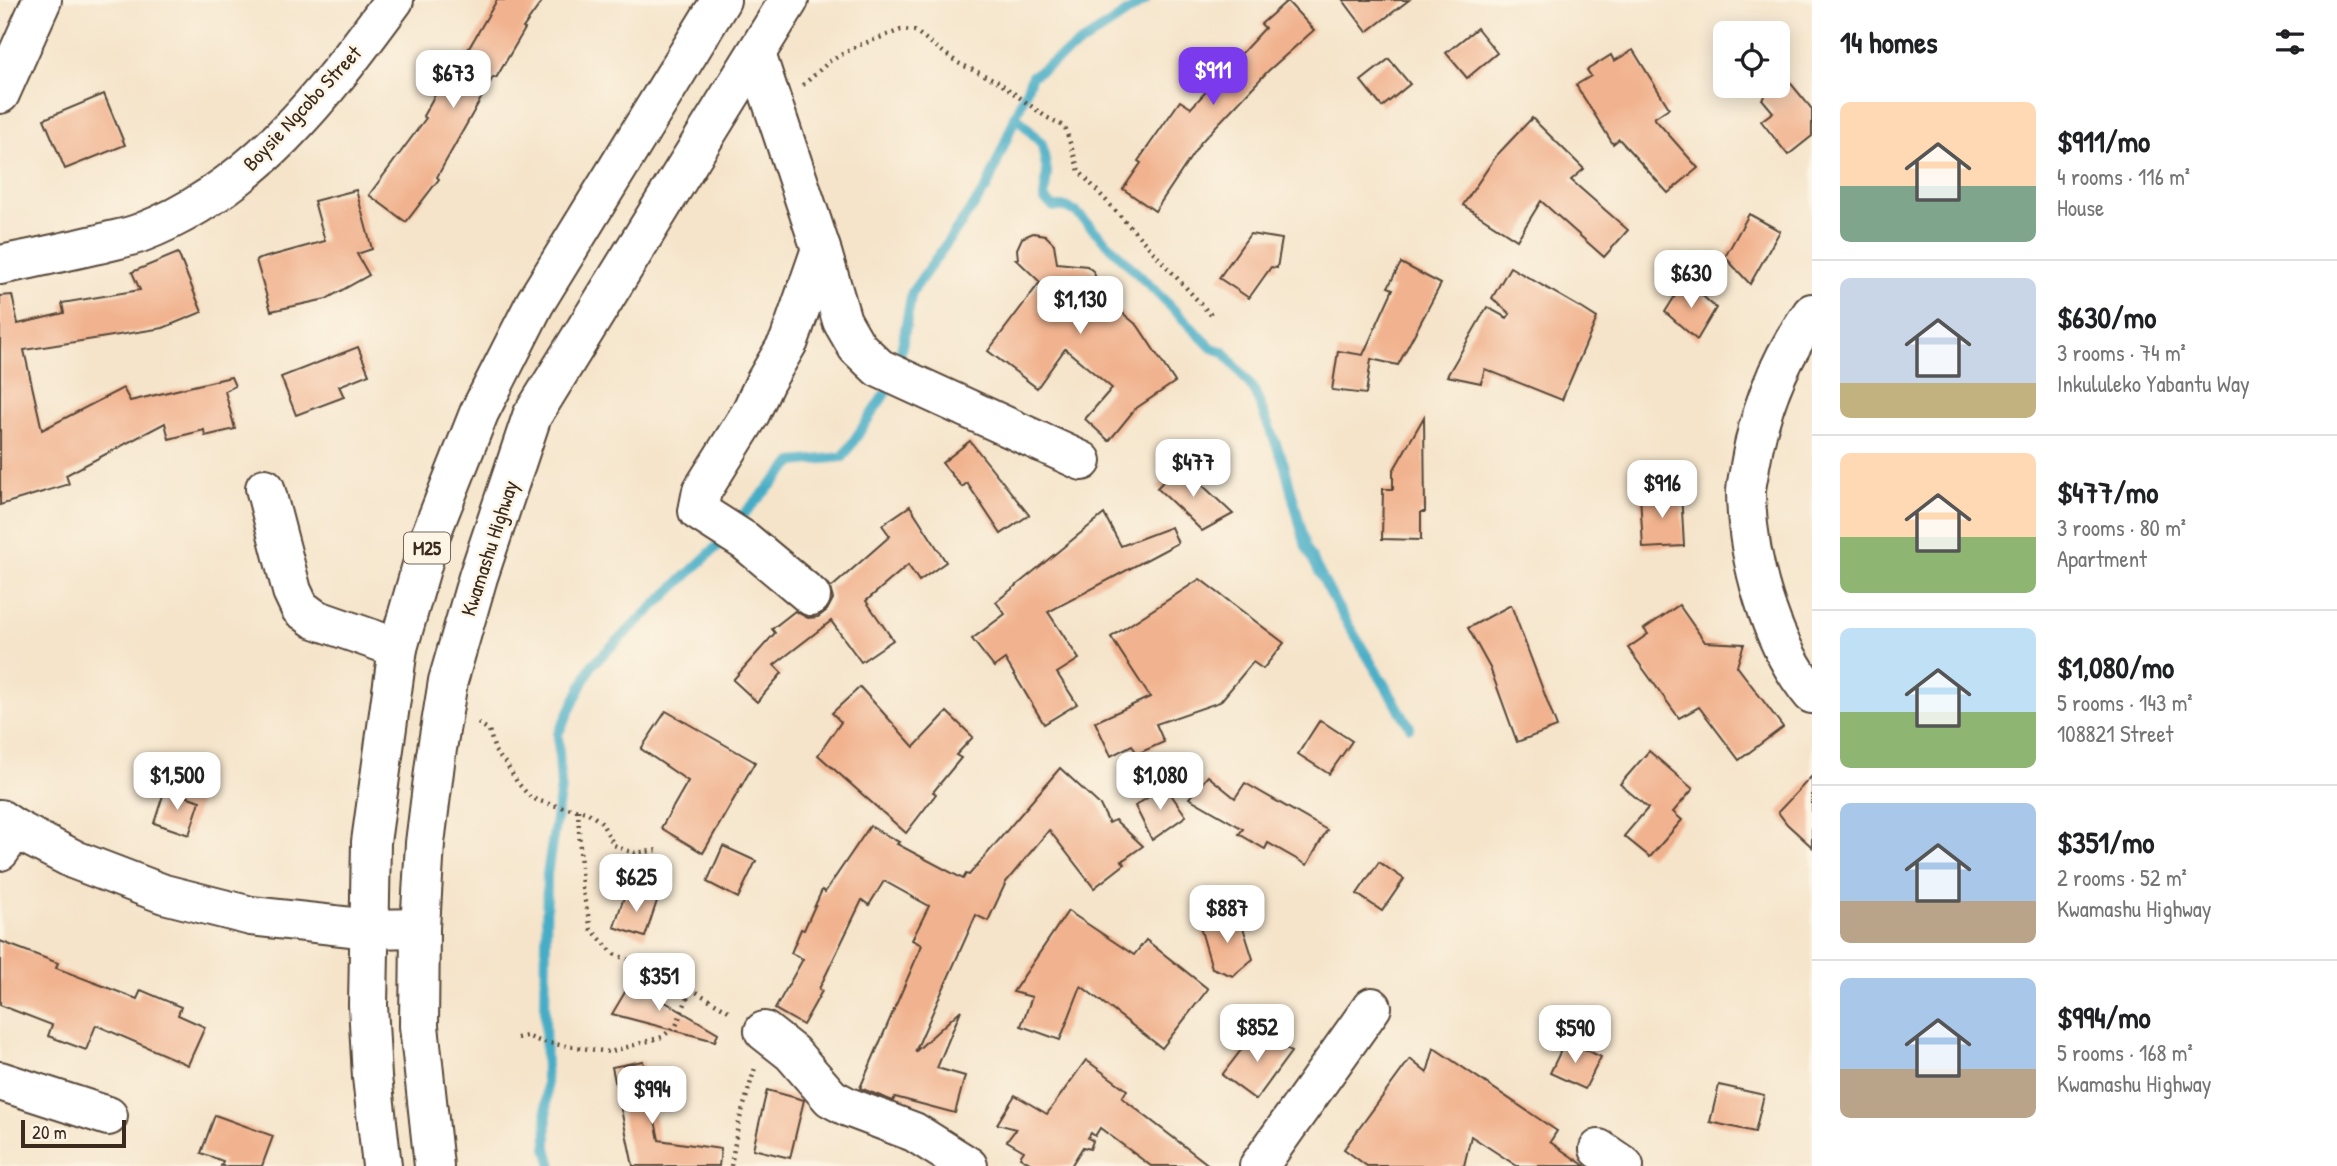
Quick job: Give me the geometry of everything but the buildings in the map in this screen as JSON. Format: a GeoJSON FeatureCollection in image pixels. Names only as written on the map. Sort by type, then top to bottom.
{"type":"FeatureCollection","features":[{"type":"Feature","properties":{"kind":"street"},"geometry":{"type":"LineString","coordinates":[[0,94],[42,0]]}},
{"type":"Feature","properties":{"kind":"street","name":"Boysie Ngcobo Street"},"geometry":{"type":"LineString","coordinates":[[0,265],[138,234],[195,208],[229,186],[269,150],[340,74],[394,0]]}},
{"type":"Feature","properties":{"kind":"street","name":"M25"},"geometry":{"type":"LineString","coordinates":[[382,1166],[372,1077],[369,1017],[371,842],[398,648],[431,534],[479,413],[535,303],[721,0]]}},
{"type":"Feature","properties":{"kind":"street","name":"Kwamashu Highway"},"geometry":{"type":"LineString","coordinates":[[434,1166],[419,1026],[420,928],[425,843],[448,681],[478,577],[532,416],[789,0]]}},
{"type":"Feature","properties":{"kind":"street"},"geometry":{"type":"LineString","coordinates":[[756,54],[842,321],[857,347],[879,368],[1082,461]]}},
{"type":"Feature","properties":{"kind":"street"},"geometry":{"type":"LineString","coordinates":[[811,596],[745,541],[698,511],[702,491],[750,414],[789,341],[821,249]]}},
{"type":"Feature","properties":{"kind":"street"},"geometry":{"type":"LineString","coordinates":[[1812,313],[1796,335],[1771,389],[1755,439],[1746,491],[1750,539],[1762,596],[1781,643],[1812,694]]}},
{"type":"Feature","properties":{"kind":"street"},"geometry":{"type":"LineString","coordinates":[[265,488],[292,591],[300,608],[315,619],[398,648]]}},
{"type":"Feature","properties":{"kind":"street"},"geometry":{"type":"LineString","coordinates":[[5,833],[164,894],[251,916],[370,929],[420,928]]}},
{"type":"Feature","properties":{"kind":"street"},"geometry":{"type":"LineString","coordinates":[[1259,1166],[1372,1007]]}},
{"type":"Feature","properties":{"kind":"street"},"geometry":{"type":"LineString","coordinates":[[764,1031],[792,1053],[831,1098],[914,1132],[968,1166]]}},
{"type":"Feature","properties":{"kind":"street"},"geometry":{"type":"LineString","coordinates":[[0,1081],[108,1116]]}},
{"type":"Feature","properties":{"kind":"path"},"geometry":{"type":"LineString","coordinates":[[777,117],[794,92],[830,61],[857,46],[901,30],[915,31],[958,63],[997,80],[1046,117],[1065,127],[1079,171],[1211,316]]}},
{"type":"Feature","properties":{"kind":"path"},"geometry":{"type":"LineString","coordinates":[[474,720],[489,730],[495,751],[531,798],[587,812],[601,822],[614,845],[625,850],[635,853],[659,850]]}},
{"type":"Feature","properties":{"kind":"path"},"geometry":{"type":"LineString","coordinates":[[578,810],[582,887],[591,929],[614,954],[674,979],[764,1031],[738,1125],[731,1166]]}},
{"type":"Feature","properties":{"kind":"path"},"geometry":{"type":"LineString","coordinates":[[517,1038],[527,1036],[539,1041],[610,1052],[662,1037],[676,1026],[691,989]]}},
{"type":"Feature","properties":{"kind":"waterway"},"geometry":{"type":"LineString","coordinates":[[898,368],[912,292],[987,187],[1032,76],[1146,0]]}},
{"type":"Feature","properties":{"kind":"waterway"},"geometry":{"type":"LineString","coordinates":[[1015,115],[1042,144],[1047,172],[1044,199],[1054,207],[1066,207],[1076,212],[1212,348],[1224,352],[1254,390],[1284,464],[1306,547],[1337,606],[1410,727]]}},
{"type":"Feature","properties":{"kind":"waterway"},"geometry":{"type":"LineString","coordinates":[[738,520],[793,462],[843,457],[886,392]]}},
{"type":"Feature","properties":{"kind":"waterway"},"geometry":{"type":"LineString","coordinates":[[552,1166],[547,1148],[545,1010],[547,874],[561,788],[558,734],[592,665],[727,537]]}}]}
